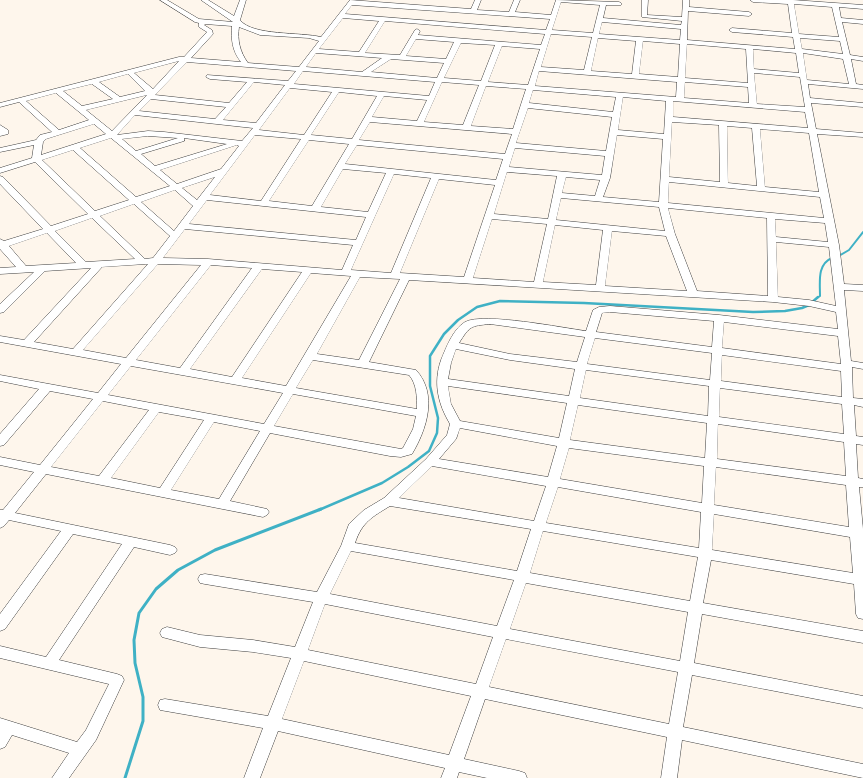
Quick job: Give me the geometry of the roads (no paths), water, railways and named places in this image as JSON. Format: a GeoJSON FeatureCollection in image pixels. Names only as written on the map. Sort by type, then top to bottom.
{"type":"FeatureCollection","features":[{"type":"Feature","properties":{"kind":"street"},"geometry":{"type":"LineString","coordinates":[[163,0],[195,20],[202,22],[236,22]]}},
{"type":"Feature","properties":{"kind":"street"},"geometry":{"type":"LineString","coordinates":[[204,0],[240,25],[262,34],[309,36],[323,40]]}},
{"type":"Feature","properties":{"kind":"street"},"geometry":{"type":"LineString","coordinates":[[202,22],[220,10],[243,0]]}},
{"type":"Feature","properties":{"kind":"street"},"geometry":{"type":"LineString","coordinates":[[243,0],[236,22],[238,54],[246,64]]}},
{"type":"Feature","properties":{"kind":"street"},"geometry":{"type":"LineString","coordinates":[[473,11],[478,0]]}},
{"type":"Feature","properties":{"kind":"street"},"geometry":{"type":"LineString","coordinates":[[511,14],[517,0]]}},
{"type":"Feature","properties":{"kind":"street"},"geometry":{"type":"LineString","coordinates":[[468,280],[559,0],[619,5]]}},
{"type":"Feature","properties":{"kind":"street"},"geometry":{"type":"LineString","coordinates":[[644,16],[646,0]]}},
{"type":"Feature","properties":{"kind":"street"},"geometry":{"type":"LineString","coordinates":[[680,99],[686,0]]}},
{"type":"Feature","properties":{"kind":"street"},"geometry":{"type":"LineString","coordinates":[[748,0],[750,23]]}},
{"type":"Feature","properties":{"kind":"street"},"geometry":{"type":"LineString","coordinates":[[753,0],[790,1],[862,7]]}},
{"type":"Feature","properties":{"kind":"street"},"geometry":{"type":"LineString","coordinates":[[858,0],[862,7]]}},
{"type":"Feature","properties":{"kind":"street"},"geometry":{"type":"LineString","coordinates":[[76,352],[156,261],[224,171],[241,144],[256,129],[352,1],[394,3],[431,8],[554,17]]}},
{"type":"Feature","properties":{"kind":"street"},"geometry":{"type":"LineString","coordinates":[[790,1],[812,131],[837,263],[846,365],[850,439],[857,482],[863,614]]}},
{"type":"Feature","properties":{"kind":"street"},"geometry":{"type":"LineString","coordinates":[[587,72],[603,3]]}},
{"type":"Feature","properties":{"kind":"street"},"geometry":{"type":"LineString","coordinates":[[835,5],[853,86]]}},
{"type":"Feature","properties":{"kind":"street"},"geometry":{"type":"LineString","coordinates":[[402,57],[431,8]]}},
{"type":"Feature","properties":{"kind":"street"},"geometry":{"type":"LineString","coordinates":[[686,9],[731,21],[750,23],[796,35],[842,39]]}},
{"type":"Feature","properties":{"kind":"street"},"geometry":{"type":"LineString","coordinates":[[341,16],[799,50],[863,59]]}},
{"type":"Feature","properties":{"kind":"street"},"geometry":{"type":"LineString","coordinates":[[600,17],[644,16],[685,19]]}},
{"type":"Feature","properties":{"kind":"street"},"geometry":{"type":"LineString","coordinates":[[600,17],[684,27]]}},
{"type":"Feature","properties":{"kind":"street"},"geometry":{"type":"LineString","coordinates":[[361,54],[383,19]]}},
{"type":"Feature","properties":{"kind":"street"},"geometry":{"type":"LineString","coordinates":[[838,20],[863,22]]}},
{"type":"Feature","properties":{"kind":"street"},"geometry":{"type":"LineString","coordinates":[[731,21],[750,23]]}},
{"type":"Feature","properties":{"kind":"street"},"geometry":{"type":"LineString","coordinates":[[731,21],[732,45]]}},
{"type":"Feature","properties":{"kind":"street"},"geometry":{"type":"LineString","coordinates":[[114,137],[133,113],[211,33],[201,26],[202,22]]}},
{"type":"Feature","properties":{"kind":"street"},"geometry":{"type":"LineString","coordinates":[[413,37],[544,48]]}},
{"type":"Feature","properties":{"kind":"street"},"geometry":{"type":"LineString","coordinates":[[635,76],[640,39]]}},
{"type":"Feature","properties":{"kind":"street"},"geometry":{"type":"LineString","coordinates":[[419,124],[458,41]]}},
{"type":"Feature","properties":{"kind":"street"},"geometry":{"type":"LineString","coordinates":[[466,128],[499,44]]}},
{"type":"Feature","properties":{"kind":"street"},"geometry":{"type":"LineString","coordinates":[[749,47],[753,105]]}},
{"type":"Feature","properties":{"kind":"street"},"geometry":{"type":"LineString","coordinates":[[315,51],[449,61]]}},
{"type":"Feature","properties":{"kind":"street"},"geometry":{"type":"LineString","coordinates":[[365,73],[390,56]]}},
{"type":"Feature","properties":{"kind":"street"},"geometry":{"type":"LineString","coordinates":[[0,105],[175,59],[186,59],[809,110]]}},
{"type":"Feature","properties":{"kind":"street"},"geometry":{"type":"LineString","coordinates":[[210,77],[223,62]]}},
{"type":"Feature","properties":{"kind":"street"},"geometry":{"type":"LineString","coordinates":[[537,69],[752,85]]}},
{"type":"Feature","properties":{"kind":"street"},"geometry":{"type":"LineString","coordinates":[[751,71],[863,87]]}},
{"type":"Feature","properties":{"kind":"street"},"geometry":{"type":"LineString","coordinates":[[128,72],[152,93]]}},
{"type":"Feature","properties":{"kind":"street"},"geometry":{"type":"LineString","coordinates":[[210,77],[431,98]]}},
{"type":"Feature","properties":{"kind":"street"},"geometry":{"type":"LineString","coordinates":[[210,77],[237,88]]}},
{"type":"Feature","properties":{"kind":"street"},"geometry":{"type":"LineString","coordinates":[[217,122],[231,105],[237,88],[252,80]]}},
{"type":"Feature","properties":{"kind":"street"},"geometry":{"type":"LineString","coordinates":[[93,81],[118,99]]}},
{"type":"Feature","properties":{"kind":"street"},"geometry":{"type":"LineString","coordinates":[[57,90],[198,205]]}},
{"type":"Feature","properties":{"kind":"street"},"geometry":{"type":"LineString","coordinates":[[263,204],[337,90]]}},
{"type":"Feature","properties":{"kind":"street"},"geometry":{"type":"LineString","coordinates":[[80,109],[118,99],[152,93],[231,105]]}},
{"type":"Feature","properties":{"kind":"street"},"geometry":{"type":"LineString","coordinates":[[314,209],[382,94]]}},
{"type":"Feature","properties":{"kind":"street"},"geometry":{"type":"LineString","coordinates":[[598,199],[606,178],[620,94]]}},
{"type":"Feature","properties":{"kind":"street"},"geometry":{"type":"LineString","coordinates":[[670,98],[663,206],[670,234],[694,294]]}},
{"type":"Feature","properties":{"kind":"street"},"geometry":{"type":"LineString","coordinates":[[21,100],[57,132]]}},
{"type":"Feature","properties":{"kind":"street"},"geometry":{"type":"LineString","coordinates":[[807,100],[863,105]]}},
{"type":"Feature","properties":{"kind":"street"},"geometry":{"type":"LineString","coordinates":[[525,105],[617,115]]}},
{"type":"Feature","properties":{"kind":"street"},"geometry":{"type":"LineString","coordinates":[[133,113],[165,126],[186,137],[241,144]]}},
{"type":"Feature","properties":{"kind":"street"},"geometry":{"type":"LineString","coordinates":[[367,119],[516,132]]}},
{"type":"Feature","properties":{"kind":"street"},"geometry":{"type":"LineString","coordinates":[[669,119],[863,135]]}},
{"type":"Feature","properties":{"kind":"street"},"geometry":{"type":"LineString","coordinates":[[36,159],[39,142],[43,137],[95,121]]}},
{"type":"Feature","properties":{"kind":"street"},"geometry":{"type":"LineString","coordinates":[[0,171],[36,159],[114,137],[132,135],[165,126],[217,122],[306,137],[508,157]]}},
{"type":"Feature","properties":{"kind":"street"},"geometry":{"type":"LineString","coordinates":[[723,124],[724,185]]}},
{"type":"Feature","properties":{"kind":"street"},"geometry":{"type":"LineString","coordinates":[[756,126],[761,189]]}},
{"type":"Feature","properties":{"kind":"street"},"geometry":{"type":"LineString","coordinates":[[0,127],[5,132],[0,134]]}},
{"type":"Feature","properties":{"kind":"street"},"geometry":{"type":"LineString","coordinates":[[614,132],[667,137]]}},
{"type":"Feature","properties":{"kind":"street"},"geometry":{"type":"LineString","coordinates":[[134,154],[186,137]]}},
{"type":"Feature","properties":{"kind":"street"},"geometry":{"type":"LineString","coordinates":[[0,150],[39,142]]}},
{"type":"Feature","properties":{"kind":"street"},"geometry":{"type":"LineString","coordinates":[[154,169],[241,144]]}},
{"type":"Feature","properties":{"kind":"street"},"geometry":{"type":"LineString","coordinates":[[512,145],[610,154]]}},
{"type":"Feature","properties":{"kind":"street"},"geometry":{"type":"LineString","coordinates":[[75,148],[175,236]]}},
{"type":"Feature","properties":{"kind":"street"},"geometry":{"type":"LineString","coordinates":[[36,159],[143,262]]}},
{"type":"Feature","properties":{"kind":"street"},"geometry":{"type":"LineString","coordinates":[[340,166],[500,183]]}},
{"type":"Feature","properties":{"kind":"street"},"geometry":{"type":"LineString","coordinates":[[505,169],[606,178]]}},
{"type":"Feature","properties":{"kind":"street"},"geometry":{"type":"LineString","coordinates":[[24,270],[1,244],[49,230],[224,171]]}},
{"type":"Feature","properties":{"kind":"street"},"geometry":{"type":"LineString","coordinates":[[345,273],[391,172]]}},
{"type":"Feature","properties":{"kind":"street"},"geometry":{"type":"LineString","coordinates":[[538,284],[562,174]]}},
{"type":"Feature","properties":{"kind":"street"},"geometry":{"type":"LineString","coordinates":[[394,276],[436,176]]}},
{"type":"Feature","properties":{"kind":"street"},"geometry":{"type":"LineString","coordinates":[[0,179],[84,266]]}},
{"type":"Feature","properties":{"kind":"street"},"geometry":{"type":"LineString","coordinates":[[664,179],[824,195]]}},
{"type":"Feature","properties":{"kind":"street"},"geometry":{"type":"LineString","coordinates":[[557,195],[829,221]]}},
{"type":"Feature","properties":{"kind":"street"},"geometry":{"type":"LineString","coordinates":[[204,198],[372,215]]}},
{"type":"Feature","properties":{"kind":"street"},"geometry":{"type":"LineString","coordinates":[[490,216],[670,234]]}},
{"type":"Feature","properties":{"kind":"street"},"geometry":{"type":"LineString","coordinates":[[770,216],[773,299]]}},
{"type":"Feature","properties":{"kind":"street"},"geometry":{"type":"LineString","coordinates":[[183,226],[359,243]]}},
{"type":"Feature","properties":{"kind":"street"},"geometry":{"type":"LineString","coordinates":[[600,288],[608,228]]}},
{"type":"Feature","properties":{"kind":"street"},"geometry":{"type":"LineString","coordinates":[[771,239],[834,246]]}},
{"type":"Feature","properties":{"kind":"street"},"geometry":{"type":"LineString","coordinates":[[0,271],[156,261],[208,262],[357,274],[773,299],[809,303],[840,310]]}},
{"type":"Feature","properties":{"kind":"street"},"geometry":{"type":"LineString","coordinates":[[2,518],[43,469],[208,262]]}},
{"type":"Feature","properties":{"kind":"street"},"geometry":{"type":"LineString","coordinates":[[27,343],[99,265]]}},
{"type":"Feature","properties":{"kind":"street"},"geometry":{"type":"LineString","coordinates":[[183,371],[259,266]]}},
{"type":"Feature","properties":{"kind":"street"},"geometry":{"type":"LineString","coordinates":[[0,310],[42,269]]}},
{"type":"Feature","properties":{"kind":"street"},"geometry":{"type":"LineString","coordinates":[[235,381],[308,270]]}},
{"type":"Feature","properties":{"kind":"street"},"geometry":{"type":"LineString","coordinates":[[222,504],[357,274]]}},
{"type":"Feature","properties":{"kind":"street"},"geometry":{"type":"LineString","coordinates":[[362,365],[406,276]]}},
{"type":"Feature","properties":{"kind":"street"},"geometry":{"type":"LineString","coordinates":[[839,287],[863,288]]}},
{"type":"Feature","properties":{"kind":"street"},"geometry":{"type":"LineString","coordinates":[[452,771],[522,576],[553,483],[581,367],[597,312],[603,309],[719,318],[842,333]]}},
{"type":"Feature","properties":{"kind":"street"},"geometry":{"type":"LineString","coordinates":[[669,778],[675,731],[705,554],[709,508],[710,463],[714,420],[719,318]]}},
{"type":"Feature","properties":{"kind":"street"},"geometry":{"type":"LineString","coordinates":[[252,778],[320,598],[347,546],[354,527],[361,518],[388,501],[430,462],[452,436],[456,424],[447,408],[441,376],[446,356],[462,330],[470,324],[490,321],[590,335],[863,366]]}},
{"type":"Feature","properties":{"kind":"street"},"geometry":{"type":"LineString","coordinates":[[0,339],[423,414]]}},
{"type":"Feature","properties":{"kind":"street"},"geometry":{"type":"LineString","coordinates":[[453,345],[510,357],[581,367],[863,402]]}},
{"type":"Feature","properties":{"kind":"street"},"geometry":{"type":"LineString","coordinates":[[0,378],[390,452],[408,451],[419,429],[423,414],[417,376],[412,372],[310,356]]}},
{"type":"Feature","properties":{"kind":"street"},"geometry":{"type":"LineString","coordinates":[[442,382],[863,441]]}},
{"type":"Feature","properties":{"kind":"street"},"geometry":{"type":"LineString","coordinates":[[0,442],[47,387]]}},
{"type":"Feature","properties":{"kind":"street"},"geometry":{"type":"LineString","coordinates":[[102,481],[156,408]]}},
{"type":"Feature","properties":{"kind":"street"},"geometry":{"type":"LineString","coordinates":[[163,492],[211,418]]}},
{"type":"Feature","properties":{"kind":"street"},"geometry":{"type":"LineString","coordinates":[[456,424],[564,442],[857,482]]}},
{"type":"Feature","properties":{"kind":"street"},"geometry":{"type":"LineString","coordinates":[[0,461],[263,512]]}},
{"type":"Feature","properties":{"kind":"street"},"geometry":{"type":"LineString","coordinates":[[430,462],[860,534]]}},
{"type":"Feature","properties":{"kind":"street"},"geometry":{"type":"LineString","coordinates":[[388,501],[862,580]]}},
{"type":"Feature","properties":{"kind":"street"},"geometry":{"type":"LineString","coordinates":[[2,518],[70,529],[170,550]]}},
{"type":"Feature","properties":{"kind":"street"},"geometry":{"type":"LineString","coordinates":[[0,625],[70,529]]}},
{"type":"Feature","properties":{"kind":"street"},"geometry":{"type":"LineString","coordinates":[[49,664],[131,542]]}},
{"type":"Feature","properties":{"kind":"street"},"geometry":{"type":"LineString","coordinates":[[347,546],[863,637]]}},
{"type":"Feature","properties":{"kind":"street"},"geometry":{"type":"LineString","coordinates":[[205,579],[320,598],[863,702]]}},
{"type":"Feature","properties":{"kind":"street"},"geometry":{"type":"LineString","coordinates":[[167,633],[200,641],[253,646],[300,654],[863,771]]}},
{"type":"Feature","properties":{"kind":"street"},"geometry":{"type":"LineString","coordinates":[[0,652],[117,680],[101,718],[60,778]]}},
{"type":"Feature","properties":{"kind":"street"},"geometry":{"type":"LineString","coordinates":[[165,705],[272,723],[452,771],[519,778]]}},
{"type":"Feature","properties":{"kind":"street"},"geometry":{"type":"LineString","coordinates":[[0,742],[5,726],[79,749]]}},
{"type":"Feature","properties":{"kind":"waterway"},"geometry":{"type":"LineString","coordinates":[[837,257],[849,250],[863,232]]}},
{"type":"Feature","properties":{"kind":"waterway"},"geometry":{"type":"LineString","coordinates":[[817,298],[820,296],[820,274],[824,264],[832,258]]}},
{"type":"Feature","properties":{"kind":"waterway"},"geometry":{"type":"LineString","coordinates":[[319,510],[382,483],[408,467],[429,451],[437,433],[438,418],[430,386],[430,356],[444,334],[458,320],[477,307],[500,301],[584,303],[753,312],[785,311],[802,308],[809,305],[818,297]]}},
{"type":"Feature","properties":{"kind":"waterway"},"geometry":{"type":"LineString","coordinates":[[125,778],[143,721],[143,697],[135,663],[134,640],[139,613],[156,589],[178,570],[215,550],[321,509]]}}]}
